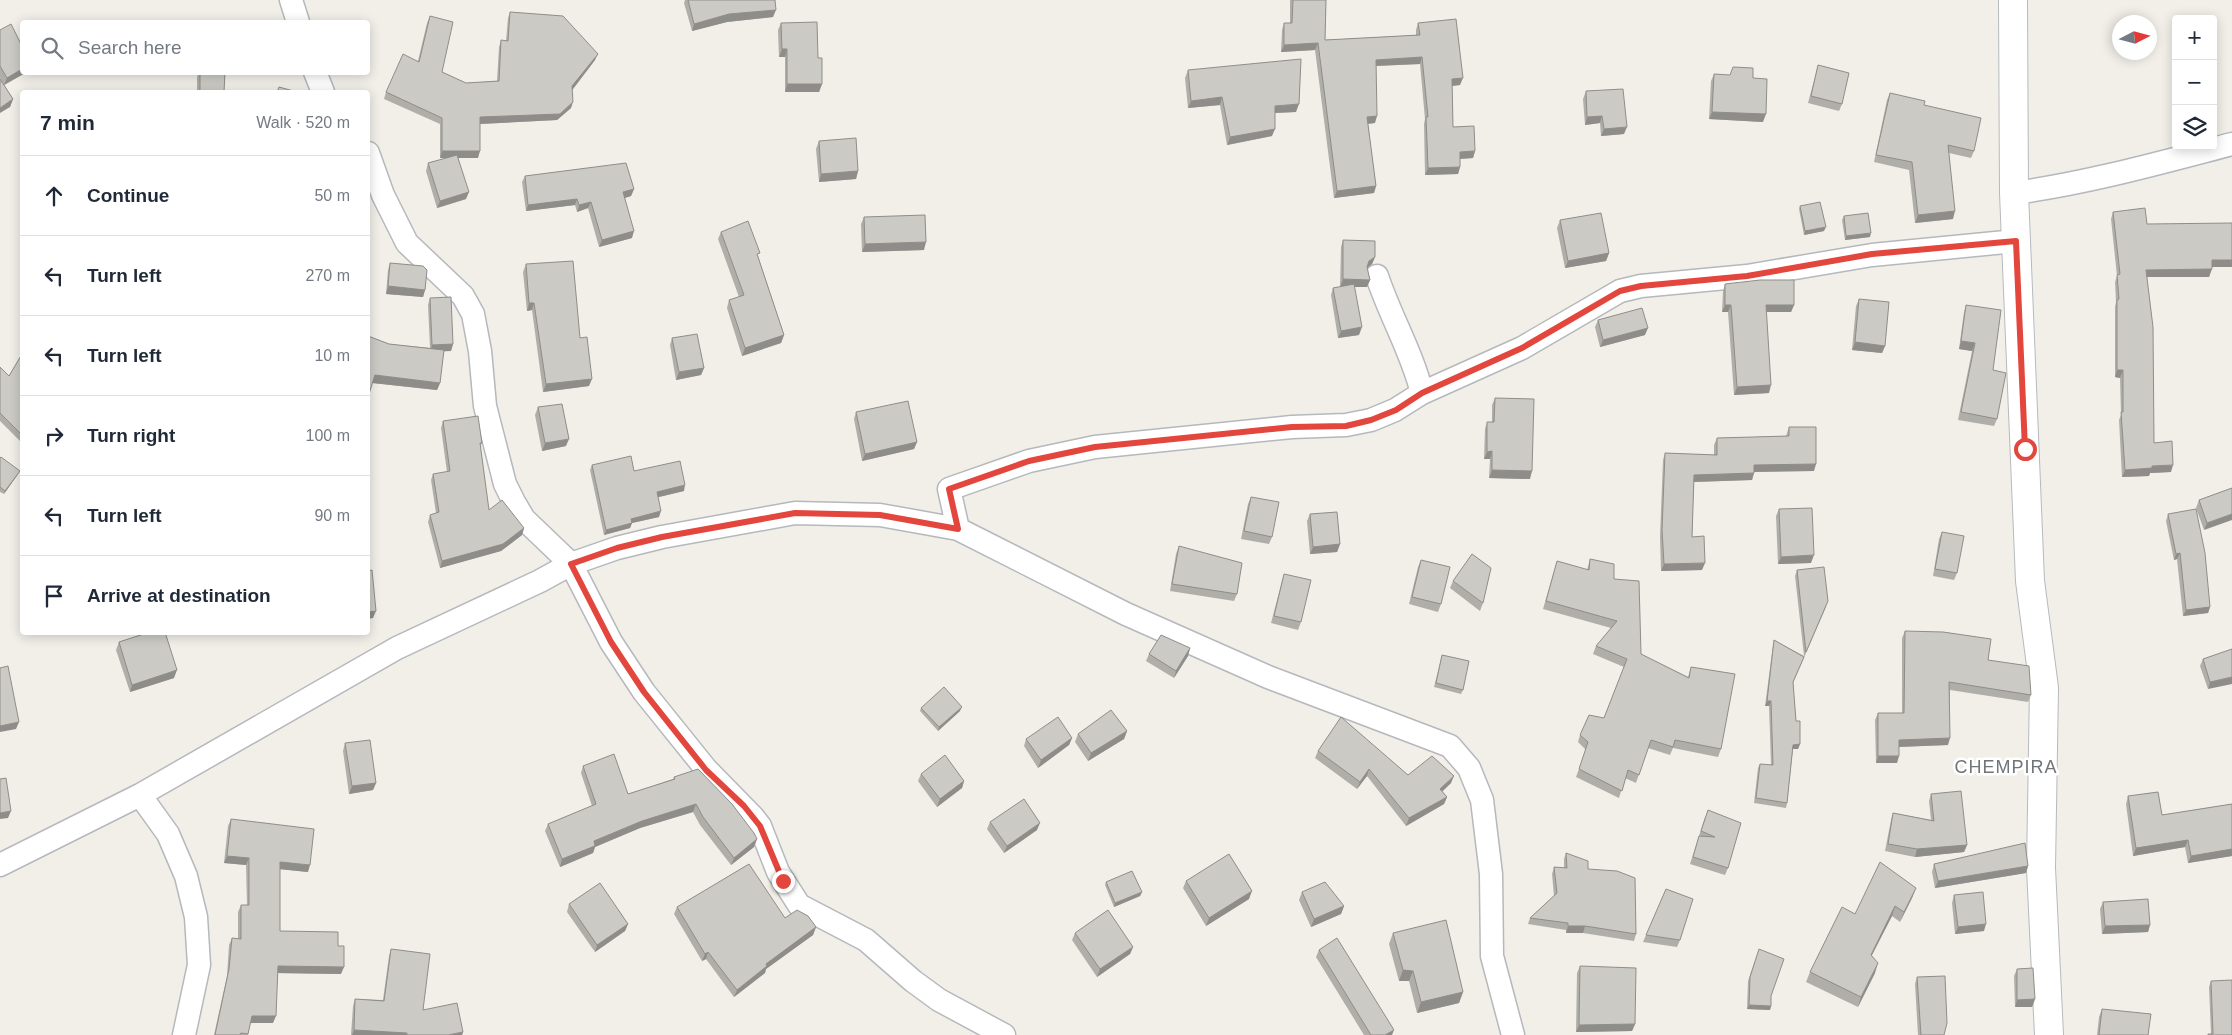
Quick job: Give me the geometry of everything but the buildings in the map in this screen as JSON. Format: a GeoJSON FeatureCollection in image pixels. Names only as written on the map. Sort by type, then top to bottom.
{"type":"FeatureCollection","features":[{"type":"Feature","properties":{"kind":"street"},"geometry":{"type":"LineString","coordinates":[[291,0],[297,20]]}},
{"type":"Feature","properties":{"kind":"street"},"geometry":{"type":"LineString","coordinates":[[2013,0],[2014,193],[2030,581],[2044,688],[2041,868],[2049,1035]]}},
{"type":"Feature","properties":{"kind":"street"},"geometry":{"type":"LineString","coordinates":[[316,75],[322,90]]}},
{"type":"Feature","properties":{"kind":"street"},"geometry":{"type":"LineString","coordinates":[[2014,193],[2067,186],[2232,144]]}},
{"type":"Feature","properties":{"kind":"street"},"geometry":{"type":"LineString","coordinates":[[370,159],[383,195],[407,243],[463,296],[474,314],[480,351],[485,406],[502,475],[509,493],[524,519],[571,564],[611,642],[644,692],[706,770],[760,826],[778,872],[799,905],[866,940],[913,981],[939,1000],[1004,1035]]}},
{"type":"Feature","properties":{"kind":"street"},"geometry":{"type":"LineString","coordinates":[[958,529],[949,489],[1029,461],[1095,447],[1160,439],[1200,438],[1292,427],[1346,426],[1371,420],[1396,410],[1422,393],[1522,348],[1620,291],[1641,286],[1747,276],[1872,254],[2016,241]]}},
{"type":"Feature","properties":{"kind":"street"},"geometry":{"type":"LineString","coordinates":[[1377,276],[1384,297],[1415,367],[1422,393]]}},
{"type":"Feature","properties":{"kind":"street"},"geometry":{"type":"LineString","coordinates":[[0,865],[140,794],[397,648],[540,581],[571,564],[617,548],[662,537],[795,513],[880,515],[958,529],[1134,618],[1268,676],[1450,746],[1470,768],[1482,800],[1492,874],[1492,956],[1513,1035]]}},
{"type":"Feature","properties":{"kind":"street"},"geometry":{"type":"LineString","coordinates":[[140,794],[168,834],[186,876],[196,917],[199,965],[184,1035]]}},
{"type":"Feature","properties":{"kind":"district","name":"CHEMPIRA"},"geometry":{"type":"Point","coordinates":[2006,767]}},
{"type":"Feature","properties":{"kind":"route"},"geometry":{"type":"LineString","coordinates":[[783,881],[760,826],[744,806],[706,770],[644,692],[611,642],[571,564],[617,548],[662,537],[795,513],[880,515],[958,529],[949,489],[1029,461],[1095,447],[1160,439],[1200,438],[1292,427],[1346,426],[1371,420],[1396,410],[1422,393],[1522,348],[1620,291],[1641,286],[1747,276],[1872,254],[2016,241],[2025,449]]}}]}
